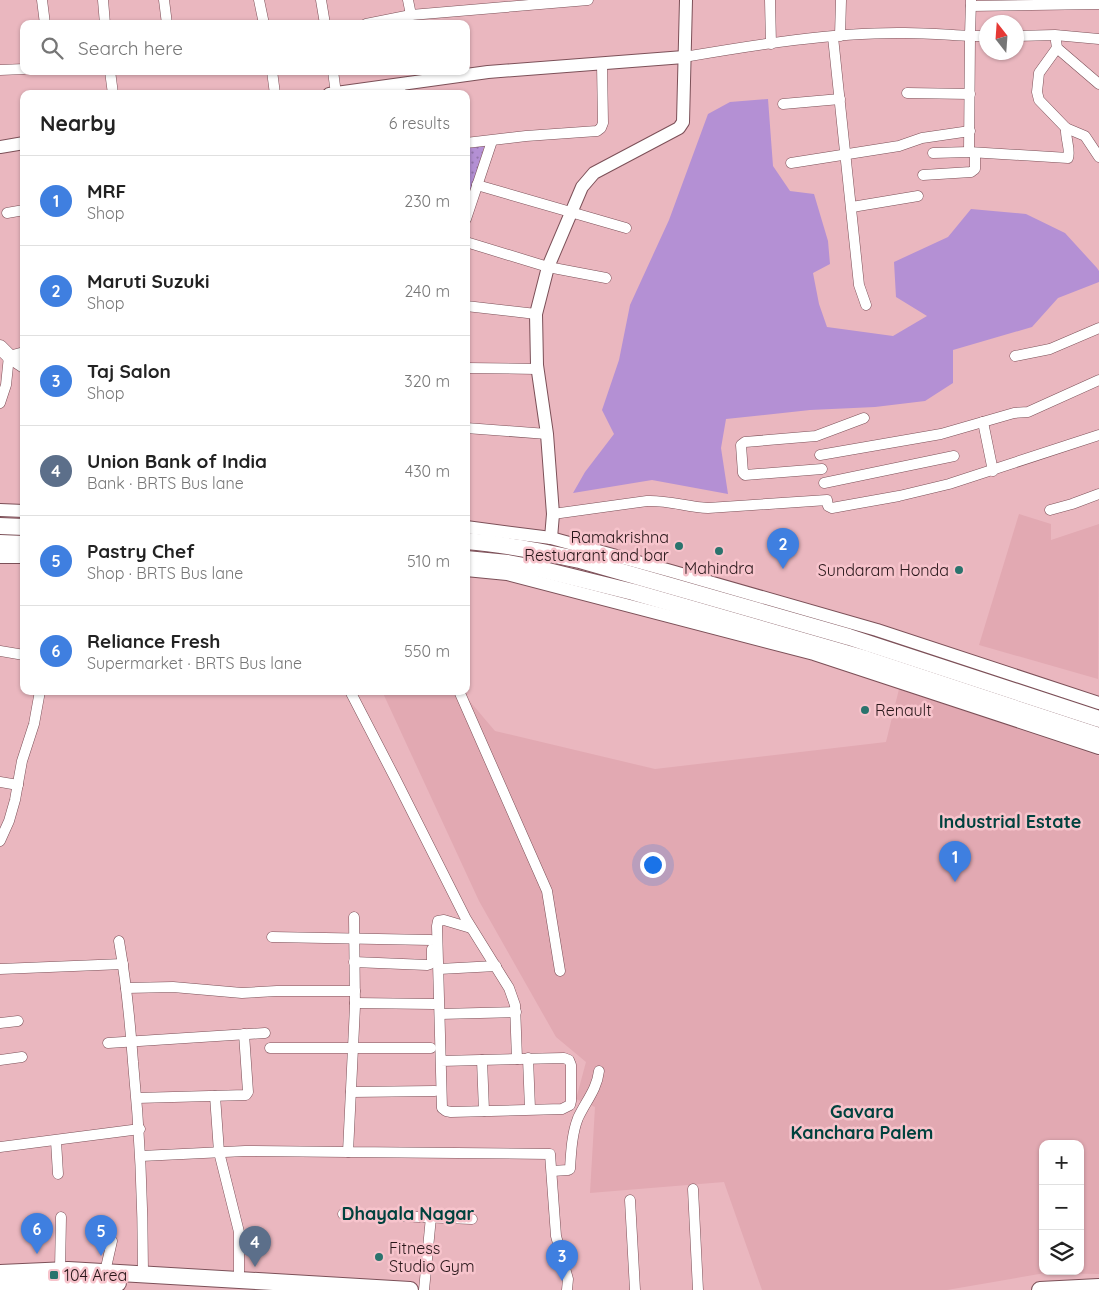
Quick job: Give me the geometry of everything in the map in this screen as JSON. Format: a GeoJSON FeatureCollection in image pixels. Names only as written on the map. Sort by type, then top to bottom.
{"type":"FeatureCollection","features":[{"type":"Feature","properties":{"kind":"main road"},"geometry":{"type":"LineString","coordinates":[[4,352],[20,363]]}},
{"type":"Feature","properties":{"kind":"main road"},"geometry":{"type":"LineString","coordinates":[[0,526],[20,527]]}},
{"type":"Feature","properties":{"kind":"main road"},"geometry":{"type":"LineString","coordinates":[[470,541],[501,544],[580,560],[849,637],[1099,719]]}},
{"type":"Feature","properties":{"kind":"main road"},"geometry":{"type":"LineString","coordinates":[[0,543],[20,544]]}},
{"type":"Feature","properties":{"kind":"main road"},"geometry":{"type":"LineString","coordinates":[[470,559],[508,563],[540,569],[633,592],[866,659],[1099,736]]}},
{"type":"Feature","properties":{"kind":"main road"},"geometry":{"type":"LineString","coordinates":[[0,1273],[60,1270],[410,1290]]}},
{"type":"Feature","properties":{"kind":"main road"},"geometry":{"type":"LineString","coordinates":[[0,1285],[140,1283],[270,1290]]}},
{"type":"Feature","properties":{"kind":"main road"},"geometry":{"type":"LineString","coordinates":[[1040,1290],[1099,1287]]}},
{"type":"Feature","properties":{"kind":"street"},"geometry":{"type":"LineString","coordinates":[[42,0],[44,20]]}},
{"type":"Feature","properties":{"kind":"street"},"geometry":{"type":"LineString","coordinates":[[102,0],[104,20]]}},
{"type":"Feature","properties":{"kind":"street"},"geometry":{"type":"LineString","coordinates":[[164,0],[166,20]]}},
{"type":"Feature","properties":{"kind":"street"},"geometry":{"type":"LineString","coordinates":[[259,0],[263,20]]}},
{"type":"Feature","properties":{"kind":"street"},"geometry":{"type":"LineString","coordinates":[[321,0],[324,20]]}},
{"type":"Feature","properties":{"kind":"street"},"geometry":{"type":"LineString","coordinates":[[408,0],[411,15]]}},
{"type":"Feature","properties":{"kind":"street"},"geometry":{"type":"LineString","coordinates":[[386,20],[411,15],[588,0]]}},
{"type":"Feature","properties":{"kind":"street"},"geometry":{"type":"LineString","coordinates":[[551,538],[553,514],[547,434],[537,369],[536,314],[548,266],[582,187],[594,172],[679,128],[683,122],[686,0]]}},
{"type":"Feature","properties":{"kind":"street"},"geometry":{"type":"LineString","coordinates":[[770,0],[771,44]]}},
{"type":"Feature","properties":{"kind":"street"},"geometry":{"type":"LineString","coordinates":[[841,0],[837,36],[840,99],[860,285],[866,305]]}},
{"type":"Feature","properties":{"kind":"street"},"geometry":{"type":"LineString","coordinates":[[923,175],[971,172],[975,169],[970,131],[971,3],[1099,4]]}},
{"type":"Feature","properties":{"kind":"street"},"geometry":{"type":"LineString","coordinates":[[384,90],[400,89],[488,72],[684,57],[837,36],[904,33],[979,36]]}},
{"type":"Feature","properties":{"kind":"street"},"geometry":{"type":"LineString","coordinates":[[1024,36],[1055,35],[1099,39]]}},
{"type":"Feature","properties":{"kind":"street"},"geometry":{"type":"LineString","coordinates":[[1055,35],[1057,48],[1099,84]]}},
{"type":"Feature","properties":{"kind":"street"},"geometry":{"type":"LineString","coordinates":[[1057,48],[1039,73],[1037,92],[1040,100],[1066,128],[1085,136],[1099,157]]}},
{"type":"Feature","properties":{"kind":"street"},"geometry":{"type":"LineString","coordinates":[[470,143],[596,131],[602,128],[602,64]]}},
{"type":"Feature","properties":{"kind":"street"},"geometry":{"type":"LineString","coordinates":[[0,70],[20,68]]}},
{"type":"Feature","properties":{"kind":"street"},"geometry":{"type":"LineString","coordinates":[[111,75],[112,90]]}},
{"type":"Feature","properties":{"kind":"street"},"geometry":{"type":"LineString","coordinates":[[273,75],[274,90]]}},
{"type":"Feature","properties":{"kind":"street"},"geometry":{"type":"LineString","coordinates":[[333,75],[334,90]]}},
{"type":"Feature","properties":{"kind":"street"},"geometry":{"type":"LineString","coordinates":[[907,93],[970,94]]}},
{"type":"Feature","properties":{"kind":"street"},"geometry":{"type":"LineString","coordinates":[[782,104],[840,99]]}},
{"type":"Feature","properties":{"kind":"street"},"geometry":{"type":"LineString","coordinates":[[933,153],[972,152],[1068,158],[1070,153],[1066,139],[1066,128]]}},
{"type":"Feature","properties":{"kind":"street"},"geometry":{"type":"LineString","coordinates":[[791,163],[900,146],[922,138],[970,131]]}},
{"type":"Feature","properties":{"kind":"street"},"geometry":{"type":"LineString","coordinates":[[470,208],[492,141]]}},
{"type":"Feature","properties":{"kind":"street"},"geometry":{"type":"LineString","coordinates":[[0,147],[20,144]]}},
{"type":"Feature","properties":{"kind":"street"},"geometry":{"type":"LineString","coordinates":[[478,185],[626,228]]}},
{"type":"Feature","properties":{"kind":"street"},"geometry":{"type":"LineString","coordinates":[[852,207],[918,196]]}},
{"type":"Feature","properties":{"kind":"street"},"geometry":{"type":"LineString","coordinates":[[7,212],[20,210]]}},
{"type":"Feature","properties":{"kind":"street"},"geometry":{"type":"LineString","coordinates":[[470,243],[548,266],[606,278]]}},
{"type":"Feature","properties":{"kind":"street"},"geometry":{"type":"LineString","coordinates":[[470,306],[536,314]]}},
{"type":"Feature","properties":{"kind":"street"},"geometry":{"type":"LineString","coordinates":[[1015,356],[1050,349],[1099,328]]}},
{"type":"Feature","properties":{"kind":"street"},"geometry":{"type":"LineString","coordinates":[[0,403],[6,385],[4,352],[20,352]]}},
{"type":"Feature","properties":{"kind":"street"},"geometry":{"type":"LineString","coordinates":[[470,368],[537,369]]}},
{"type":"Feature","properties":{"kind":"street"},"geometry":{"type":"LineString","coordinates":[[820,455],[941,434],[1038,409],[1099,380]]}},
{"type":"Feature","properties":{"kind":"street"},"geometry":{"type":"LineString","coordinates":[[822,469],[748,475],[743,473],[741,447],[743,443],[816,436],[864,418]]}},
{"type":"Feature","properties":{"kind":"street"},"geometry":{"type":"LineString","coordinates":[[983,422],[993,471]]}},
{"type":"Feature","properties":{"kind":"street"},"geometry":{"type":"LineString","coordinates":[[470,428],[547,434]]}},
{"type":"Feature","properties":{"kind":"street"},"geometry":{"type":"LineString","coordinates":[[816,436],[828,506],[832,508],[890,498],[949,484],[1099,435]]}},
{"type":"Feature","properties":{"kind":"street"},"geometry":{"type":"LineString","coordinates":[[824,483],[954,456]]}},
{"type":"Feature","properties":{"kind":"street"},"geometry":{"type":"LineString","coordinates":[[1050,510],[1099,494]]}},
{"type":"Feature","properties":{"kind":"street"},"geometry":{"type":"LineString","coordinates":[[553,514],[659,500],[695,508],[827,500]]}},
{"type":"Feature","properties":{"kind":"street"},"geometry":{"type":"LineString","coordinates":[[0,510],[20,511]]}},
{"type":"Feature","properties":{"kind":"street"},"geometry":{"type":"LineString","coordinates":[[470,528],[551,538],[872,628],[1099,703]]}},
{"type":"Feature","properties":{"kind":"street"},"geometry":{"type":"LineString","coordinates":[[0,557],[20,557]]}},
{"type":"Feature","properties":{"kind":"street"},"geometry":{"type":"LineString","coordinates":[[470,570],[507,574],[814,654],[1099,748]]}},
{"type":"Feature","properties":{"kind":"street"},"geometry":{"type":"LineString","coordinates":[[0,651],[20,654]]}},
{"type":"Feature","properties":{"kind":"street"},"geometry":{"type":"LineString","coordinates":[[0,841],[9,821],[23,756],[34,724],[39,695]]}},
{"type":"Feature","properties":{"kind":"street"},"geometry":{"type":"LineString","coordinates":[[352,695],[471,928],[513,996],[516,1012],[517,1059]]}},
{"type":"Feature","properties":{"kind":"street"},"geometry":{"type":"LineString","coordinates":[[461,695],[547,891],[560,971]]}},
{"type":"Feature","properties":{"kind":"street"},"geometry":{"type":"LineString","coordinates":[[0,782],[18,784]]}},
{"type":"Feature","properties":{"kind":"street"},"geometry":{"type":"LineString","coordinates":[[348,1152],[354,1047],[354,917]]}},
{"type":"Feature","properties":{"kind":"street"},"geometry":{"type":"LineString","coordinates":[[441,1061],[564,1058],[569,1060],[570,1065],[570,1105],[562,1109],[451,1112],[442,1108],[438,921],[444,920],[471,928]]}},
{"type":"Feature","properties":{"kind":"street"},"geometry":{"type":"LineString","coordinates":[[354,962],[430,964],[432,961],[431,922]]}},
{"type":"Feature","properties":{"kind":"street"},"geometry":{"type":"LineString","coordinates":[[272,937],[432,940]]}},
{"type":"Feature","properties":{"kind":"street"},"geometry":{"type":"LineString","coordinates":[[119,941],[132,1041],[140,1129],[143,1196],[143,1274]]}},
{"type":"Feature","properties":{"kind":"street"},"geometry":{"type":"LineString","coordinates":[[0,969],[123,964]]}},
{"type":"Feature","properties":{"kind":"street"},"geometry":{"type":"LineString","coordinates":[[439,968],[496,966]]}},
{"type":"Feature","properties":{"kind":"street"},"geometry":{"type":"LineString","coordinates":[[126,988],[173,987],[235,993],[355,990]]}},
{"type":"Feature","properties":{"kind":"street"},"geometry":{"type":"LineString","coordinates":[[355,1003],[434,1004]]}},
{"type":"Feature","properties":{"kind":"street"},"geometry":{"type":"LineString","coordinates":[[440,1014],[516,1012]]}},
{"type":"Feature","properties":{"kind":"street"},"geometry":{"type":"LineString","coordinates":[[0,1023],[18,1021]]}},
{"type":"Feature","properties":{"kind":"street"},"geometry":{"type":"LineString","coordinates":[[108,1043],[265,1033]]}},
{"type":"Feature","properties":{"kind":"street"},"geometry":{"type":"LineString","coordinates":[[137,1098],[243,1096],[248,1092],[244,1034]]}},
{"type":"Feature","properties":{"kind":"street"},"geometry":{"type":"LineString","coordinates":[[270,1048],[431,1048]]}},
{"type":"Feature","properties":{"kind":"street"},"geometry":{"type":"LineString","coordinates":[[0,1060],[22,1058]]}},
{"type":"Feature","properties":{"kind":"street"},"geometry":{"type":"LineString","coordinates":[[528,1058],[530,1110]]}},
{"type":"Feature","properties":{"kind":"street"},"geometry":{"type":"LineString","coordinates":[[482,1060],[484,1111]]}},
{"type":"Feature","properties":{"kind":"street"},"geometry":{"type":"LineString","coordinates":[[552,1171],[570,1169],[576,1125],[598,1082],[599,1071]]}},
{"type":"Feature","properties":{"kind":"street"},"geometry":{"type":"LineString","coordinates":[[351,1092],[435,1091]]}},
{"type":"Feature","properties":{"kind":"street"},"geometry":{"type":"LineString","coordinates":[[215,1096],[219,1152],[238,1222],[240,1244],[239,1280]]}},
{"type":"Feature","properties":{"kind":"street"},"geometry":{"type":"LineString","coordinates":[[0,1147],[140,1129]]}},
{"type":"Feature","properties":{"kind":"street"},"geometry":{"type":"LineString","coordinates":[[56,1141],[58,1174]]}},
{"type":"Feature","properties":{"kind":"street"},"geometry":{"type":"LineString","coordinates":[[141,1156],[219,1152],[547,1153],[551,1156],[556,1236],[568,1279],[567,1290]]}},
{"type":"Feature","properties":{"kind":"street"},"geometry":{"type":"LineString","coordinates":[[693,1189],[698,1290]]}},
{"type":"Feature","properties":{"kind":"street"},"geometry":{"type":"LineString","coordinates":[[630,1200],[635,1290]]}},
{"type":"Feature","properties":{"kind":"street"},"geometry":{"type":"LineString","coordinates":[[343,1214],[472,1219]]}},
{"type":"Feature","properties":{"kind":"street"},"geometry":{"type":"LineString","coordinates":[[60,1270],[61,1217]]}},
{"type":"Feature","properties":{"kind":"street"},"geometry":{"type":"LineString","coordinates":[[424,1290],[431,1217]]}},
{"type":"Feature","properties":{"kind":"street"},"geometry":{"type":"LineString","coordinates":[[105,1272],[112,1241]]}},
{"type":"Feature","properties":{"kind":"shaded area"},"geometry":{"type":"Polygon","coordinates":[[[768,99],[773,166],[790,191],[814,194],[828,241],[830,264],[813,273],[819,304],[827,327],[893,336],[927,316],[896,297],[894,262],[948,237],[971,209],[1026,214],[1065,233],[1097,268],[1099,271],[1099,282],[1058,298],[1032,327],[953,350],[953,383],[925,401],[726,419],[721,448],[728,494],[652,480],[573,493],[585,472],[614,434],[602,410],[619,360],[630,305],[669,220],[708,114],[730,102],[768,99]]]}},
{"type":"Feature","properties":{"kind":"shaded area"},"geometry":{"type":"Polygon","coordinates":[[[485,144],[470,195],[470,146],[485,144]]]}},
{"type":"Feature","properties":{"kind":"shaded area"},"geometry":{"type":"Polygon","coordinates":[[[1019,514],[1051,524],[1051,540],[1099,524],[1098,679],[979,645],[1019,514]]]}},
{"type":"Feature","properties":{"kind":"shaded area"},"geometry":{"type":"Polygon","coordinates":[[[899,689],[1099,756],[1099,1274],[1084,1274],[1084,1140],[1039,1140],[1039,1274],[947,1290],[762,1290],[724,1182],[590,1193],[595,1107],[576,1099],[586,1062],[556,1037],[479,901],[384,695],[464,695],[495,731],[655,769],[886,742],[899,689]]]}},
{"type":"Feature","properties":{"kind":"place","name":"Ramakrishna Restuarant and bar"},"geometry":{"type":"Point","coordinates":[679,546]}},
{"type":"Feature","properties":{"kind":"place","name":"Mahindra"},"geometry":{"type":"Point","coordinates":[719,551]}},
{"type":"Feature","properties":{"kind":"place","name":"Maruti Suzuki"},"geometry":{"type":"Point","coordinates":[783,569]}},
{"type":"Feature","properties":{"kind":"place","name":"Sundaram Honda"},"geometry":{"type":"Point","coordinates":[959,570]}},
{"type":"Feature","properties":{"kind":"place","name":"Renault"},"geometry":{"type":"Point","coordinates":[865,710]}},
{"type":"Feature","properties":{"kind":"place","name":"MRF"},"geometry":{"type":"Point","coordinates":[955,882]}},
{"type":"Feature","properties":{"kind":"place","name":"Reliance Fresh"},"geometry":{"type":"Point","coordinates":[37,1254]}},
{"type":"Feature","properties":{"kind":"place","name":"Pastry Chef"},"geometry":{"type":"Point","coordinates":[101,1256]}},
{"type":"Feature","properties":{"kind":"place","name":"Fitness Studio Gym"},"geometry":{"type":"Point","coordinates":[379,1257]}},
{"type":"Feature","properties":{"kind":"place","name":"Union Bank of India"},"geometry":{"type":"Point","coordinates":[255,1267]}},
{"type":"Feature","properties":{"kind":"place","name":"104 Area"},"geometry":{"type":"Point","coordinates":[54,1275]}},
{"type":"Feature","properties":{"kind":"place","name":"Taj Salon"},"geometry":{"type":"Point","coordinates":[562,1281]}},
{"type":"Feature","properties":{"kind":"district","name":"Industrial Estate"},"geometry":{"type":"Point","coordinates":[1010,822]}},
{"type":"Feature","properties":{"kind":"district","name":"Gavara Kanchara Palem"},"geometry":{"type":"Point","coordinates":[862,1122]}},
{"type":"Feature","properties":{"kind":"district","name":"Dhayala Nagar"},"geometry":{"type":"Point","coordinates":[408,1214]}}]}
